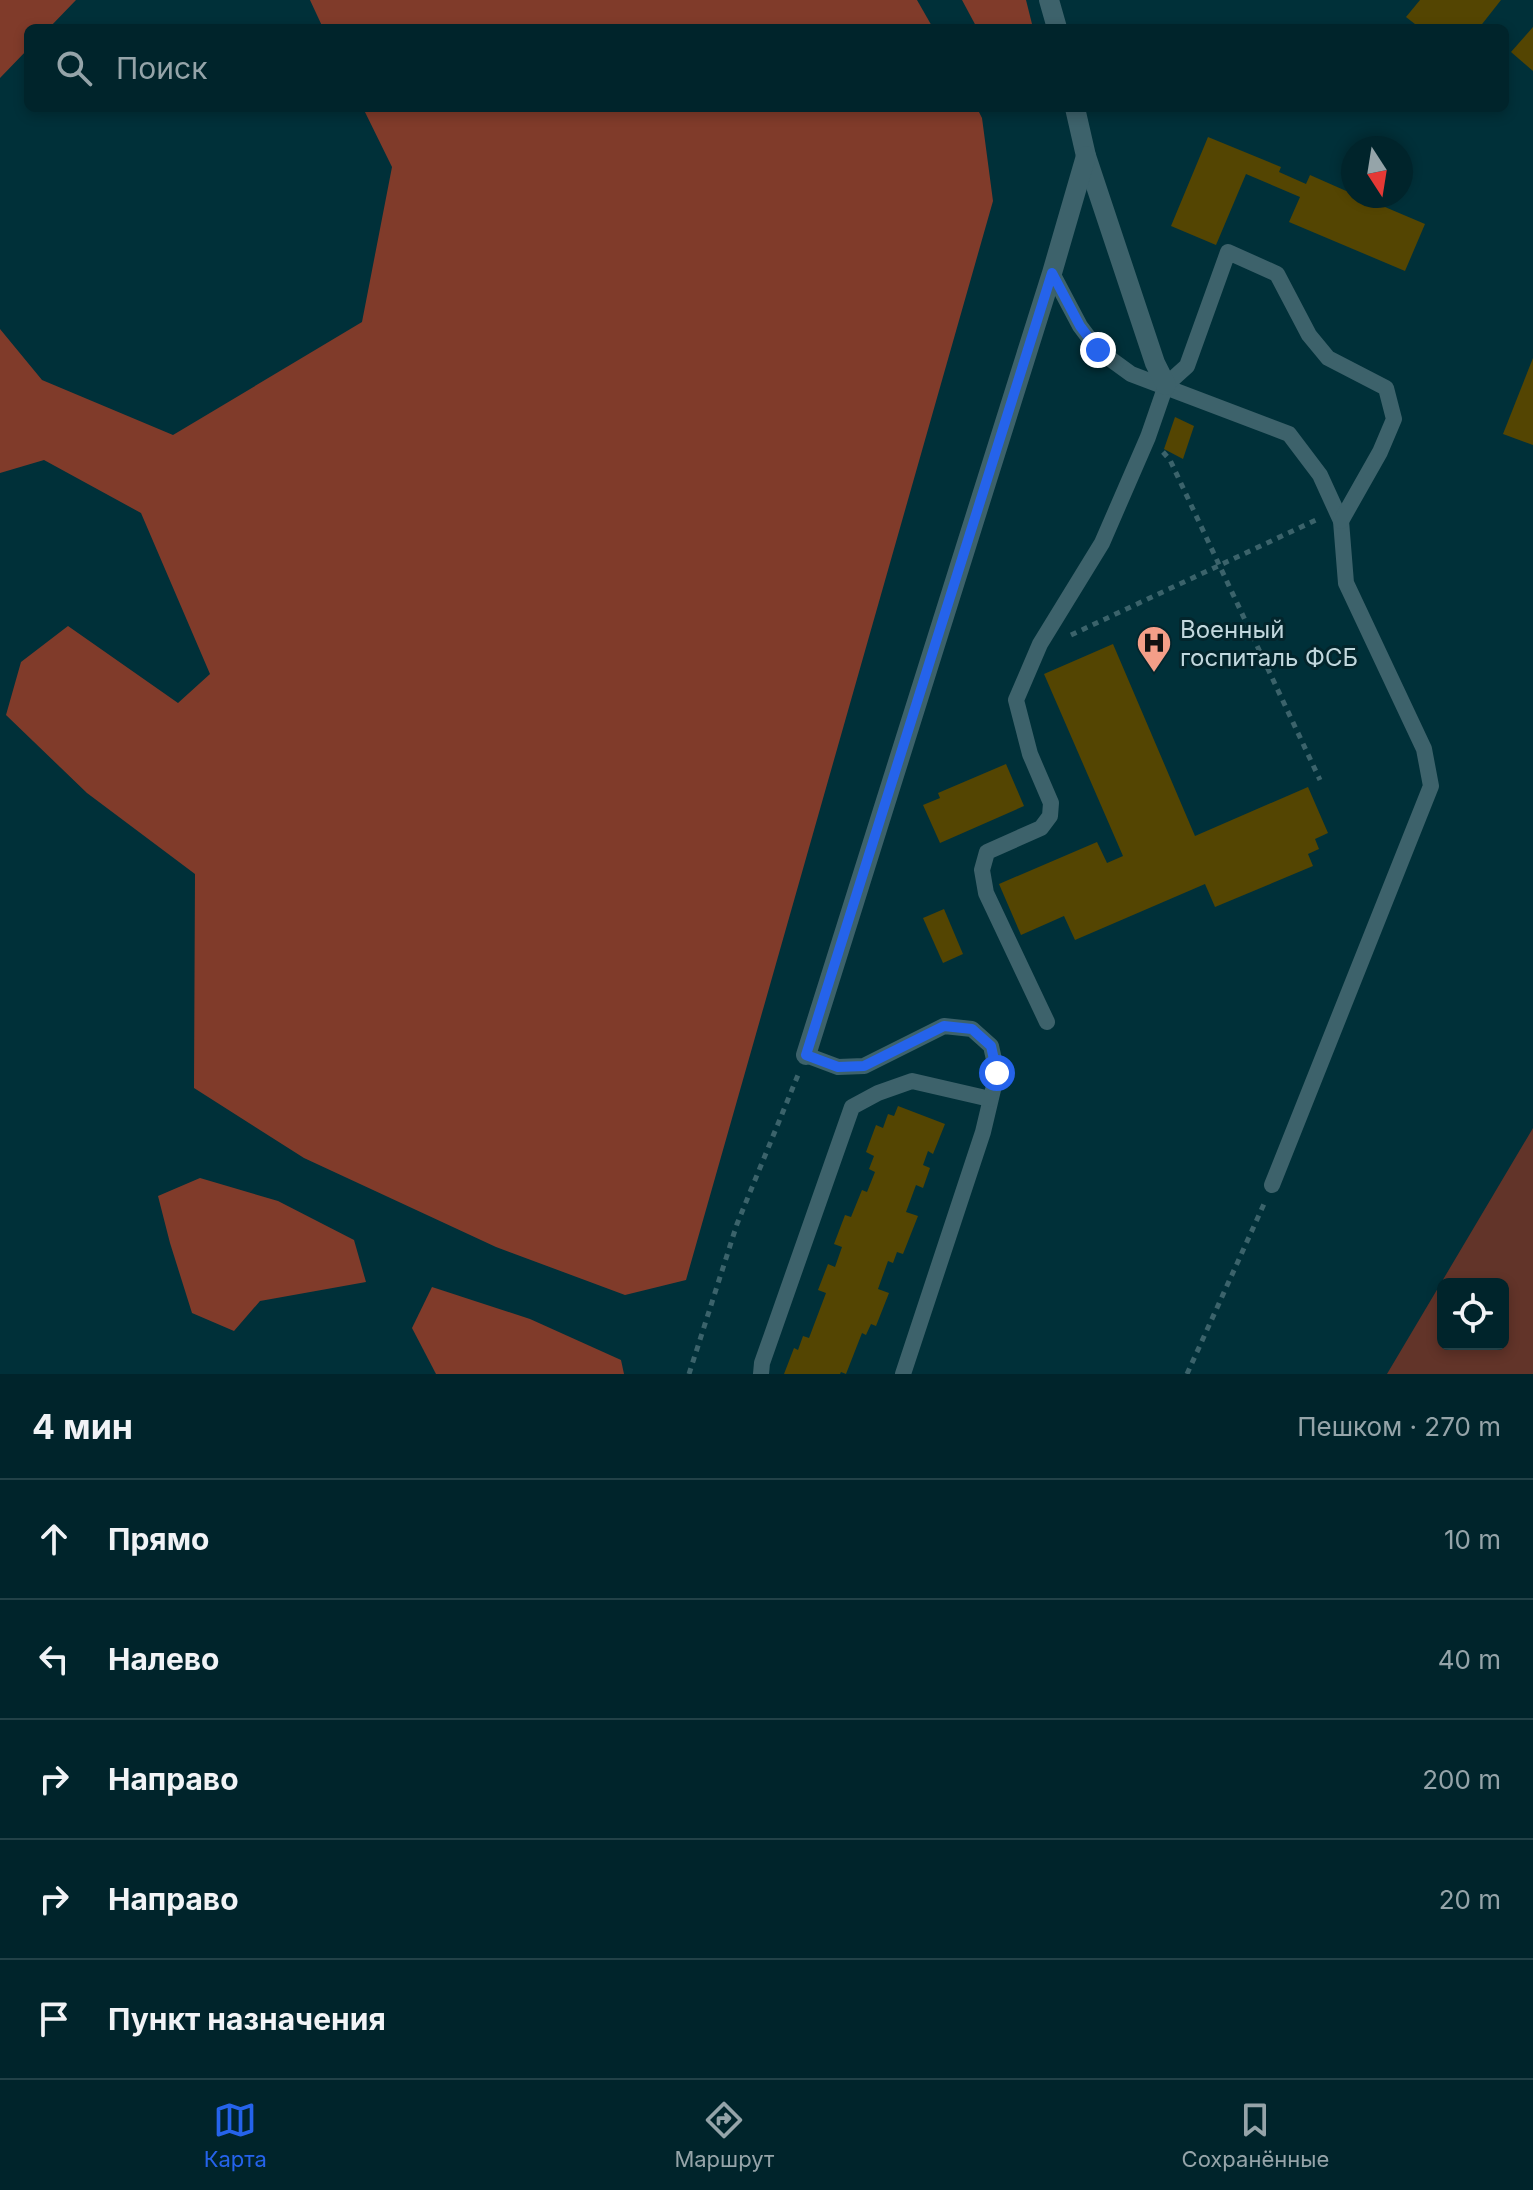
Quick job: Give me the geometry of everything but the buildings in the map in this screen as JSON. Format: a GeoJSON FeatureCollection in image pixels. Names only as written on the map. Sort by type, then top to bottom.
{"type":"FeatureCollection","features":[{"type":"Feature","properties":{"kind":"street"},"geometry":{"type":"LineString","coordinates":[[1049,0],[1056,24]]}},
{"type":"Feature","properties":{"kind":"street"},"geometry":{"type":"LineString","coordinates":[[1076,112],[1086,156],[1155,363],[1166,385]]}},
{"type":"Feature","properties":{"kind":"street"},"geometry":{"type":"LineString","coordinates":[[806,1055],[1086,156]]}},
{"type":"Feature","properties":{"kind":"lane"},"geometry":{"type":"LineString","coordinates":[[1047,1022],[986,893],[982,870],[987,852],[1041,828],[1050,816],[1051,803],[1030,754],[1016,700],[1040,644],[1102,543],[1148,437],[1166,385],[1187,366],[1228,252],[1277,274],[1309,335],[1328,358],[1386,388],[1394,419],[1380,452],[1341,521]]}},
{"type":"Feature","properties":{"kind":"lane"},"geometry":{"type":"LineString","coordinates":[[1052,273],[1080,326],[1098,350],[1131,374],[1289,434],[1320,475],[1341,521],[1346,583],[1424,749],[1431,786],[1272,1185]]}},
{"type":"Feature","properties":{"kind":"lane"},"geometry":{"type":"LineString","coordinates":[[806,1055],[838,1067],[864,1066],[944,1026],[972,1029],[991,1046],[997,1073],[983,1132],[903,1374]]}},
{"type":"Feature","properties":{"kind":"lane"},"geometry":{"type":"LineString","coordinates":[[761,1374],[762,1363],[852,1107],[878,1093],[912,1081],[990,1099]]}},
{"type":"Feature","properties":{"kind":"path"},"geometry":{"type":"LineString","coordinates":[[1148,437],[1170,460],[1320,780]]}},
{"type":"Feature","properties":{"kind":"path"},"geometry":{"type":"LineString","coordinates":[[1040,644],[1078,633],[1316,520]]}},
{"type":"Feature","properties":{"kind":"path"},"geometry":{"type":"LineString","coordinates":[[689,1374],[737,1224],[806,1055]]}},
{"type":"Feature","properties":{"kind":"path"},"geometry":{"type":"LineString","coordinates":[[1187,1374],[1272,1185]]}},
{"type":"Feature","properties":{"kind":"shaded area"},"geometry":{"type":"Polygon","coordinates":[[[0,0],[76,0],[53,24],[24,24],[24,53],[0,78],[0,0]]]}},
{"type":"Feature","properties":{"kind":"shaded area"},"geometry":{"type":"Polygon","coordinates":[[[310,0],[917,0],[931,24],[321,24],[310,0]]]}},
{"type":"Feature","properties":{"kind":"shaded area"},"geometry":{"type":"Polygon","coordinates":[[[962,0],[1026,0],[1032,24],[975,24],[962,0]]]}},
{"type":"Feature","properties":{"kind":"shaded area"},"geometry":{"type":"Polygon","coordinates":[[[365,112],[979,112],[982,118],[993,201],[686,1280],[625,1295],[496,1247],[304,1158],[194,1088],[195,874],[87,793],[6,715],[21,662],[68,626],[178,703],[210,674],[141,513],[44,460],[0,473],[0,329],[42,380],[173,435],[362,322],[392,167],[365,112]]]}},
{"type":"Feature","properties":{"kind":"shaded area"},"geometry":{"type":"Polygon","coordinates":[[[1533,1128],[1533,1374],[1387,1374],[1437,1290],[1437,1350],[1509,1350],[1509,1278],[1444,1278],[1533,1128]]]}},
{"type":"Feature","properties":{"kind":"shaded area"},"geometry":{"type":"Polygon","coordinates":[[[200,1178],[278,1201],[354,1240],[366,1282],[260,1301],[234,1331],[192,1313],[158,1196],[200,1178]]]}},
{"type":"Feature","properties":{"kind":"shaded area"},"geometry":{"type":"Polygon","coordinates":[[[432,1287],[530,1319],[621,1360],[624,1374],[436,1374],[412,1328],[432,1287]]]}},
{"type":"Feature","properties":{"kind":"place","name":"Военный госпиталь ФСБ"},"geometry":{"type":"Point","coordinates":[1154,674]}},
{"type":"Feature","properties":{"kind":"route"},"geometry":{"type":"LineString","coordinates":[[997,1073],[991,1046],[972,1029],[944,1026],[864,1066],[838,1067],[806,1055],[1052,273],[1080,326],[1098,350]]}}]}
